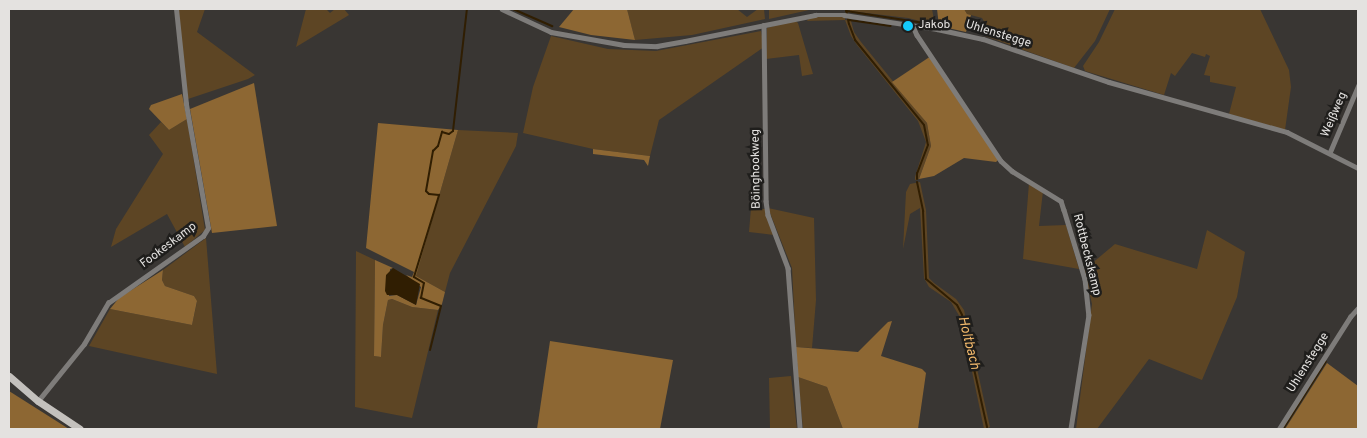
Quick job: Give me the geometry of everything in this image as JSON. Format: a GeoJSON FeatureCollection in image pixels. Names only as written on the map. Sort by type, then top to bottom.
{"type":"FeatureCollection","features":[{"type":"Feature","properties":{"kind":"main road"},"geometry":{"type":"LineString","coordinates":[[9,376],[38,401],[80,429]]}},
{"type":"Feature","properties":{"kind":"street","name":"Fookeskamp"},"geometry":{"type":"LineString","coordinates":[[38,401],[84,344],[108,303],[203,236],[208,228],[186,104],[176,9]]}},
{"type":"Feature","properties":{"kind":"street","name":"Uhlenstegge"},"geometry":{"type":"LineString","coordinates":[[502,9],[551,32],[624,45],[657,46],[815,15],[851,16],[912,24],[983,39],[1109,82],[1287,132],[1330,152],[1358,168]]}},
{"type":"Feature","properties":{"kind":"street","name":"Rottbeckskamp"},"geometry":{"type":"LineString","coordinates":[[912,24],[917,35],[1001,161],[1012,172],[1061,201],[1085,279],[1089,315],[1071,429]]}},
{"type":"Feature","properties":{"kind":"street","name":"Böinghookweg"},"geometry":{"type":"LineString","coordinates":[[764,25],[766,201],[768,215],[788,268],[800,429]]}},
{"type":"Feature","properties":{"kind":"street","name":"Weißweg"},"geometry":{"type":"LineString","coordinates":[[1330,152],[1358,86]]}},
{"type":"Feature","properties":{"kind":"street","name":"Uhlenstegge"},"geometry":{"type":"LineString","coordinates":[[1279,429],[1350,317],[1358,308]]}},
{"type":"Feature","properties":{"kind":"shaded area"},"geometry":{"type":"Polygon","coordinates":[[[178,9],[205,9],[197,32],[255,75],[188,99],[178,9]]]}},
{"type":"Feature","properties":{"kind":"shaded area"},"geometry":{"type":"Polygon","coordinates":[[[306,9],[326,9],[330,13],[335,9],[344,9],[349,15],[296,47],[306,9]]]}},
{"type":"Feature","properties":{"kind":"shaded area"},"geometry":{"type":"Polygon","coordinates":[[[574,9],[627,9],[635,40],[591,35],[559,27],[574,9]]]}},
{"type":"Feature","properties":{"kind":"shaded area"},"geometry":{"type":"Polygon","coordinates":[[[627,9],[737,9],[747,17],[758,9],[764,9],[765,19],[692,35],[635,40],[627,9]]]}},
{"type":"Feature","properties":{"kind":"shaded area"},"geometry":{"type":"Polygon","coordinates":[[[769,9],[844,10],[809,10],[769,19],[769,9]]]}},
{"type":"Feature","properties":{"kind":"shaded area"},"geometry":{"type":"Polygon","coordinates":[[[849,9],[932,9],[934,20],[932,24],[908,18],[850,11],[849,9]]]}},
{"type":"Feature","properties":{"kind":"shaded area"},"geometry":{"type":"Polygon","coordinates":[[[937,9],[964,9],[967,14],[971,15],[966,32],[939,26],[937,9]]]}},
{"type":"Feature","properties":{"kind":"shaded area"},"geometry":{"type":"Polygon","coordinates":[[[964,9],[1110,9],[1095,41],[1074,68],[985,36],[989,30],[982,18],[967,14],[964,9]]]}},
{"type":"Feature","properties":{"kind":"shaded area"},"geometry":{"type":"Polygon","coordinates":[[[1115,9],[1260,9],[1289,70],[1291,87],[1285,130],[1229,114],[1236,87],[1210,82],[1210,76],[1204,75],[1210,56],[1206,54],[1205,57],[1192,53],[1175,76],[1171,73],[1164,95],[1085,71],[1083,66],[1099,42],[1115,9]]]}},
{"type":"Feature","properties":{"kind":"shaded area"},"geometry":{"type":"Polygon","coordinates":[[[823,16],[845,17],[845,20],[807,21],[809,18],[823,16]]]}},
{"type":"Feature","properties":{"kind":"shaded area"},"geometry":{"type":"Polygon","coordinates":[[[794,20],[798,23],[813,74],[802,76],[799,55],[766,59],[767,28],[794,20]]]}},
{"type":"Feature","properties":{"kind":"shaded area"},"geometry":{"type":"Polygon","coordinates":[[[845,20],[851,21],[854,32],[861,42],[927,123],[931,146],[919,179],[915,180],[915,177],[926,142],[918,121],[857,45],[851,36],[845,20]]]}},
{"type":"Feature","properties":{"kind":"shaded area"},"geometry":{"type":"Polygon","coordinates":[[[761,31],[764,47],[659,120],[650,156],[593,149],[523,133],[533,87],[551,36],[608,49],[656,51],[761,31]]]}},
{"type":"Feature","properties":{"kind":"shaded area"},"geometry":{"type":"Polygon","coordinates":[[[931,56],[998,160],[996,162],[964,158],[934,176],[919,179],[931,146],[927,123],[892,82],[931,56]]]}},
{"type":"Feature","properties":{"kind":"shaded area"},"geometry":{"type":"Polygon","coordinates":[[[254,83],[277,226],[212,233],[190,109],[254,83]]]}},
{"type":"Feature","properties":{"kind":"shaded area"},"geometry":{"type":"Polygon","coordinates":[[[182,94],[187,119],[169,130],[149,109],[151,105],[182,94]]]}},
{"type":"Feature","properties":{"kind":"shaded area"},"geometry":{"type":"Polygon","coordinates":[[[187,119],[205,230],[185,247],[167,214],[111,247],[116,229],[163,154],[149,135],[161,122],[169,130],[187,119]]]}},
{"type":"Feature","properties":{"kind":"shaded area"},"geometry":{"type":"Polygon","coordinates":[[[378,123],[458,130],[416,276],[445,292],[442,304],[438,310],[412,307],[392,299],[388,300],[383,325],[381,357],[374,356],[375,260],[393,268],[390,269],[389,296],[397,295],[416,305],[421,287],[406,275],[412,277],[414,272],[366,248],[378,123]]]}},
{"type":"Feature","properties":{"kind":"shaded area"},"geometry":{"type":"Polygon","coordinates":[[[458,130],[518,133],[516,146],[450,273],[445,292],[416,276],[458,130]]]}},
{"type":"Feature","properties":{"kind":"shaded area"},"geometry":{"type":"Polygon","coordinates":[[[593,149],[650,156],[648,166],[644,160],[593,154],[593,149]]]}},
{"type":"Feature","properties":{"kind":"shaded area"},"geometry":{"type":"Polygon","coordinates":[[[920,182],[926,210],[929,278],[956,299],[964,310],[990,427],[984,429],[961,319],[951,302],[929,287],[924,278],[920,208],[910,214],[903,249],[906,192],[910,184],[920,182]]]}},
{"type":"Feature","properties":{"kind":"shaded area"},"geometry":{"type":"Polygon","coordinates":[[[1029,183],[1043,191],[1039,226],[1066,225],[1079,269],[1023,259],[1029,183]]]}},
{"type":"Feature","properties":{"kind":"shaded area"},"geometry":{"type":"Polygon","coordinates":[[[751,208],[765,209],[774,235],[749,232],[751,208]]]}},
{"type":"Feature","properties":{"kind":"shaded area"},"geometry":{"type":"Polygon","coordinates":[[[768,208],[814,218],[816,300],[812,348],[796,347],[792,268],[768,208]]]}},
{"type":"Feature","properties":{"kind":"shaded area"},"geometry":{"type":"Polygon","coordinates":[[[1207,230],[1245,252],[1237,297],[1202,380],[1149,359],[1097,429],[1076,429],[1092,304],[1084,270],[1115,244],[1197,269],[1207,230]]]}},
{"type":"Feature","properties":{"kind":"shaded area"},"geometry":{"type":"Polygon","coordinates":[[[206,238],[217,374],[89,346],[110,309],[192,325],[197,302],[194,296],[165,286],[162,280],[163,270],[206,238]]]}},
{"type":"Feature","properties":{"kind":"shaded area"},"geometry":{"type":"Polygon","coordinates":[[[356,251],[375,260],[374,356],[381,357],[383,325],[388,300],[392,299],[412,307],[438,310],[412,418],[355,407],[356,251]]]}},
{"type":"Feature","properties":{"kind":"shaded area"},"geometry":{"type":"Polygon","coordinates":[[[393,268],[420,284],[416,305],[397,295],[387,295],[385,291],[386,275],[393,268]]]}},
{"type":"Feature","properties":{"kind":"shaded area"},"geometry":{"type":"Polygon","coordinates":[[[163,270],[162,280],[165,286],[194,296],[197,301],[192,325],[110,309],[119,298],[163,270]]]}},
{"type":"Feature","properties":{"kind":"shaded area"},"geometry":{"type":"Polygon","coordinates":[[[892,321],[881,356],[922,369],[926,373],[918,429],[843,429],[827,387],[798,377],[796,347],[858,352],[888,322],[892,321]]]}},
{"type":"Feature","properties":{"kind":"shaded area"},"geometry":{"type":"Polygon","coordinates":[[[550,341],[673,360],[660,429],[537,429],[550,341]]]}},
{"type":"Feature","properties":{"kind":"shaded area"},"geometry":{"type":"Polygon","coordinates":[[[1327,363],[1358,386],[1358,429],[1285,429],[1327,363]]]}},
{"type":"Feature","properties":{"kind":"shaded area"},"geometry":{"type":"Polygon","coordinates":[[[791,376],[797,429],[770,429],[769,378],[791,376]]]}},
{"type":"Feature","properties":{"kind":"shaded area"},"geometry":{"type":"Polygon","coordinates":[[[798,377],[827,387],[843,429],[803,429],[798,377]]]}},
{"type":"Feature","properties":{"kind":"shaded area"},"geometry":{"type":"Polygon","coordinates":[[[9,391],[69,429],[9,429],[9,391]]]}},
{"type":"Feature","properties":{"kind":"waterway"},"geometry":{"type":"LineString","coordinates":[[430,350],[441,306],[421,298],[424,283],[414,277],[439,195],[429,194],[426,191],[433,151],[438,146],[442,132],[449,134],[453,131],[467,9]]}},
{"type":"Feature","properties":{"kind":"waterway"},"geometry":{"type":"LineString","coordinates":[[513,9],[552,26]]}},
{"type":"Feature","properties":{"kind":"waterway","name":"Holtbach"},"geometry":{"type":"LineString","coordinates":[[846,9],[855,40],[924,125],[928,145],[917,173],[917,179]]}},
{"type":"Feature","properties":{"kind":"waterway"},"geometry":{"type":"LineString","coordinates":[[846,11],[924,23]]}},
{"type":"Feature","properties":{"kind":"waterway"},"geometry":{"type":"LineString","coordinates":[[849,20],[891,26]]}},
{"type":"Feature","properties":{"kind":"waterway","name":"Holtbach"},"geometry":{"type":"LineString","coordinates":[[917,182],[923,211],[926,279],[957,305],[962,315],[987,427]]}},
{"type":"Feature","properties":{"kind":"waterway"},"geometry":{"type":"LineString","coordinates":[[1283,429],[1326,361]]}},
{"type":"Feature","properties":{"kind":"place","name":"Jakob"},"geometry":{"type":"Point","coordinates":[908,26]}}]}
